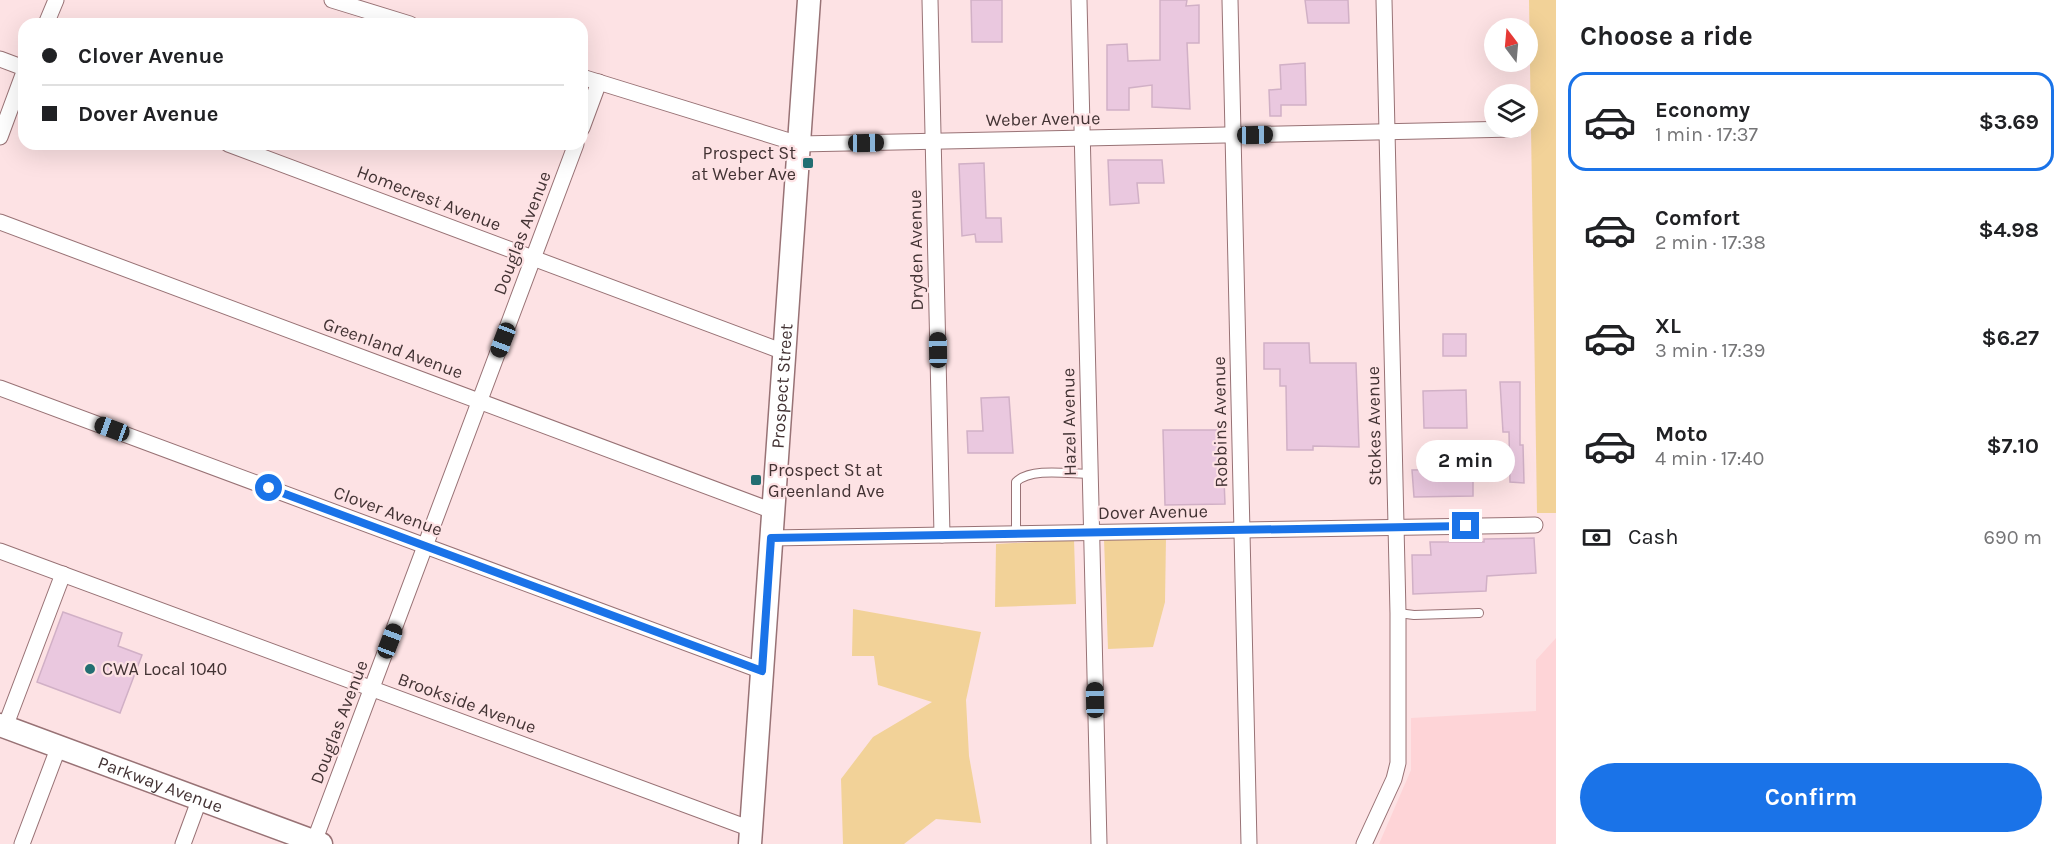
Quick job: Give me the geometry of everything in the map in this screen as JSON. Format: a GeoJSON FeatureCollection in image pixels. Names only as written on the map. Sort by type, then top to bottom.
{"type":"FeatureCollection","features":[{"type":"Feature","properties":{"kind":"street"},"geometry":{"type":"LineString","coordinates":[[49,18],[57,0]]}},
{"type":"Feature","properties":{"kind":"street"},"geometry":{"type":"LineString","coordinates":[[332,0],[368,5],[397,18]]}},
{"type":"Feature","properties":{"kind":"street","name":"Prospect Street"},"geometry":{"type":"LineString","coordinates":[[751,837],[808,0]]}},
{"type":"Feature","properties":{"kind":"street","name":"Dryden Avenue"},"geometry":{"type":"LineString","coordinates":[[930,0],[942,535]]}},
{"type":"Feature","properties":{"kind":"street","name":"Hazel Avenue"},"geometry":{"type":"LineString","coordinates":[[1079,0],[1099,844]]}},
{"type":"Feature","properties":{"kind":"street","name":"Robbins Avenue"},"geometry":{"type":"LineString","coordinates":[[1230,0],[1249,844]]}},
{"type":"Feature","properties":{"kind":"street","name":"Stokes Avenue"},"geometry":{"type":"LineString","coordinates":[[1364,844],[1394,779],[1398,763],[1398,613],[1384,0]]}},
{"type":"Feature","properties":{"kind":"street"},"geometry":{"type":"LineString","coordinates":[[0,59],[18,66]]}},
{"type":"Feature","properties":{"kind":"street","name":"Weber Avenue"},"geometry":{"type":"LineString","coordinates":[[588,79],[798,144],[1484,130]]}},
{"type":"Feature","properties":{"kind":"street"},"geometry":{"type":"LineString","coordinates":[[588,112],[599,82]]}},
{"type":"Feature","properties":{"kind":"street"},"geometry":{"type":"LineString","coordinates":[[0,137],[18,88]]}},
{"type":"Feature","properties":{"kind":"street","name":"Homecrest Avenue"},"geometry":{"type":"LineString","coordinates":[[244,150],[784,352]]}},
{"type":"Feature","properties":{"kind":"street","name":"Douglas Avenue"},"geometry":{"type":"LineString","coordinates":[[318,843],[372,689],[574,150]]}},
{"type":"Feature","properties":{"kind":"street","name":"Greenland Avenue"},"geometry":{"type":"LineString","coordinates":[[0,222],[773,511]]}},
{"type":"Feature","properties":{"kind":"street","name":"Clover Avenue"},"geometry":{"type":"LineString","coordinates":[[0,388],[762,671]]}},
{"type":"Feature","properties":{"kind":"street","name":"Dover Avenue"},"geometry":{"type":"LineString","coordinates":[[771,538],[1534,525]]}},
{"type":"Feature","properties":{"kind":"street","name":"Brookside Avenue"},"geometry":{"type":"LineString","coordinates":[[0,551],[372,689],[751,837]]}},
{"type":"Feature","properties":{"kind":"street"},"geometry":{"type":"LineString","coordinates":[[2,726],[63,574]]}},
{"type":"Feature","properties":{"kind":"street","name":"Parkway Avenue"},"geometry":{"type":"LineString","coordinates":[[2,726],[318,843]]}},
{"type":"Feature","properties":{"kind":"street"},"geometry":{"type":"LineString","coordinates":[[22,844],[59,746]]}},
{"type":"Feature","properties":{"kind":"street"},"geometry":{"type":"LineString","coordinates":[[183,844],[200,798]]}},
{"type":"Feature","properties":{"kind":"lane"},"geometry":{"type":"LineString","coordinates":[[1016,534],[1016,482],[1023,475],[1090,474]]}},
{"type":"Feature","properties":{"kind":"lane"},"geometry":{"type":"LineString","coordinates":[[1398,613],[1414,615],[1479,613]]}},
{"type":"Feature","properties":{"kind":"shaded area"},"geometry":{"type":"Polygon","coordinates":[[[1529,0],[1556,0],[1556,513],[1537,513],[1531,138],[1538,138],[1538,84],[1530,84],[1530,72],[1538,72],[1538,18],[1529,18],[1529,0]]]}},
{"type":"Feature","properties":{"kind":"shaded area"},"geometry":{"type":"Polygon","coordinates":[[[1166,537],[1165,602],[1153,647],[1108,649],[1104,539],[1166,537]]]}},
{"type":"Feature","properties":{"kind":"shaded area"},"geometry":{"type":"Polygon","coordinates":[[[1074,540],[1076,604],[995,607],[996,544],[1074,540]]]}},
{"type":"Feature","properties":{"kind":"shaded area"},"geometry":{"type":"Polygon","coordinates":[[[853,609],[981,632],[966,700],[969,756],[981,823],[936,819],[904,844],[843,844],[841,779],[873,737],[932,702],[878,685],[874,656],[852,656],[853,609]]]}},
{"type":"Feature","properties":{"kind":"shaded area"},"geometry":{"type":"Polygon","coordinates":[[[1556,638],[1556,844],[1379,844],[1411,770],[1411,718],[1536,711],[1536,660],[1556,638]]]}},
{"type":"Feature","properties":{"kind":"building"},"geometry":{"type":"Polygon","coordinates":[[[971,0],[1002,0],[1002,42],[972,42],[971,0]]]}},
{"type":"Feature","properties":{"kind":"building"},"geometry":{"type":"Polygon","coordinates":[[[1160,0],[1187,0],[1186,6],[1199,5],[1199,43],[1187,43],[1190,109],[1152,107],[1152,85],[1129,88],[1129,110],[1107,110],[1107,45],[1127,44],[1128,61],[1160,60],[1160,0]]]}},
{"type":"Feature","properties":{"kind":"building"},"geometry":{"type":"Polygon","coordinates":[[[1305,0],[1348,0],[1349,23],[1308,23],[1305,0]]]}},
{"type":"Feature","properties":{"kind":"building"},"geometry":{"type":"Polygon","coordinates":[[[1305,63],[1306,105],[1281,105],[1281,116],[1270,116],[1269,90],[1281,89],[1280,65],[1305,63]]]}},
{"type":"Feature","properties":{"kind":"building"},"geometry":{"type":"Polygon","coordinates":[[[1108,160],[1162,160],[1164,183],[1137,183],[1139,203],[1110,205],[1108,160]]]}},
{"type":"Feature","properties":{"kind":"building"},"geometry":{"type":"Polygon","coordinates":[[[984,163],[986,218],[1001,218],[1002,242],[976,242],[975,234],[962,236],[959,164],[984,163]]]}},
{"type":"Feature","properties":{"kind":"building"},"geometry":{"type":"Polygon","coordinates":[[[1443,334],[1466,334],[1466,356],[1443,356],[1443,334]]]}},
{"type":"Feature","properties":{"kind":"building"},"geometry":{"type":"Polygon","coordinates":[[[1264,343],[1309,343],[1310,363],[1356,363],[1359,447],[1313,446],[1313,450],[1287,450],[1286,386],[1280,386],[1280,369],[1264,369],[1264,343]]]}},
{"type":"Feature","properties":{"kind":"building"},"geometry":{"type":"Polygon","coordinates":[[[1500,382],[1520,382],[1520,445],[1523,445],[1524,483],[1510,482],[1509,432],[1503,432],[1500,382]]]}},
{"type":"Feature","properties":{"kind":"building"},"geometry":{"type":"Polygon","coordinates":[[[1466,390],[1467,428],[1424,428],[1423,391],[1466,390]]]}},
{"type":"Feature","properties":{"kind":"building"},"geometry":{"type":"Polygon","coordinates":[[[1009,397],[1013,453],[968,453],[967,431],[983,431],[981,398],[1009,397]]]}},
{"type":"Feature","properties":{"kind":"building"},"geometry":{"type":"Polygon","coordinates":[[[1163,430],[1222,430],[1225,504],[1165,505],[1163,430]]]}},
{"type":"Feature","properties":{"kind":"building"},"geometry":{"type":"Polygon","coordinates":[[[1473,469],[1473,496],[1414,497],[1412,470],[1473,469]]]}},
{"type":"Feature","properties":{"kind":"building"},"geometry":{"type":"Polygon","coordinates":[[[1534,538],[1536,573],[1487,576],[1486,591],[1413,594],[1412,555],[1431,555],[1430,542],[1484,542],[1484,539],[1534,538]]]}},
{"type":"Feature","properties":{"kind":"building","name":"CWA Local 1040"},"geometry":{"type":"Polygon","coordinates":[[[63,612],[122,633],[118,646],[142,655],[120,713],[37,682],[63,612]]]}},
{"type":"Feature","properties":{"kind":"place","name":"Prospect St at Weber Ave"},"geometry":{"type":"Point","coordinates":[808,163]}},
{"type":"Feature","properties":{"kind":"place","name":"Prospect St at Greenland Ave"},"geometry":{"type":"Point","coordinates":[756,480]}},
{"type":"Feature","properties":{"kind":"place","name":"CWA Local 1040"},"geometry":{"type":"Point","coordinates":[90,669]}},
{"type":"Feature","properties":{"kind":"route"},"geometry":{"type":"LineString","coordinates":[[269,488],[762,671],[771,538],[1466,526]]}}]}
